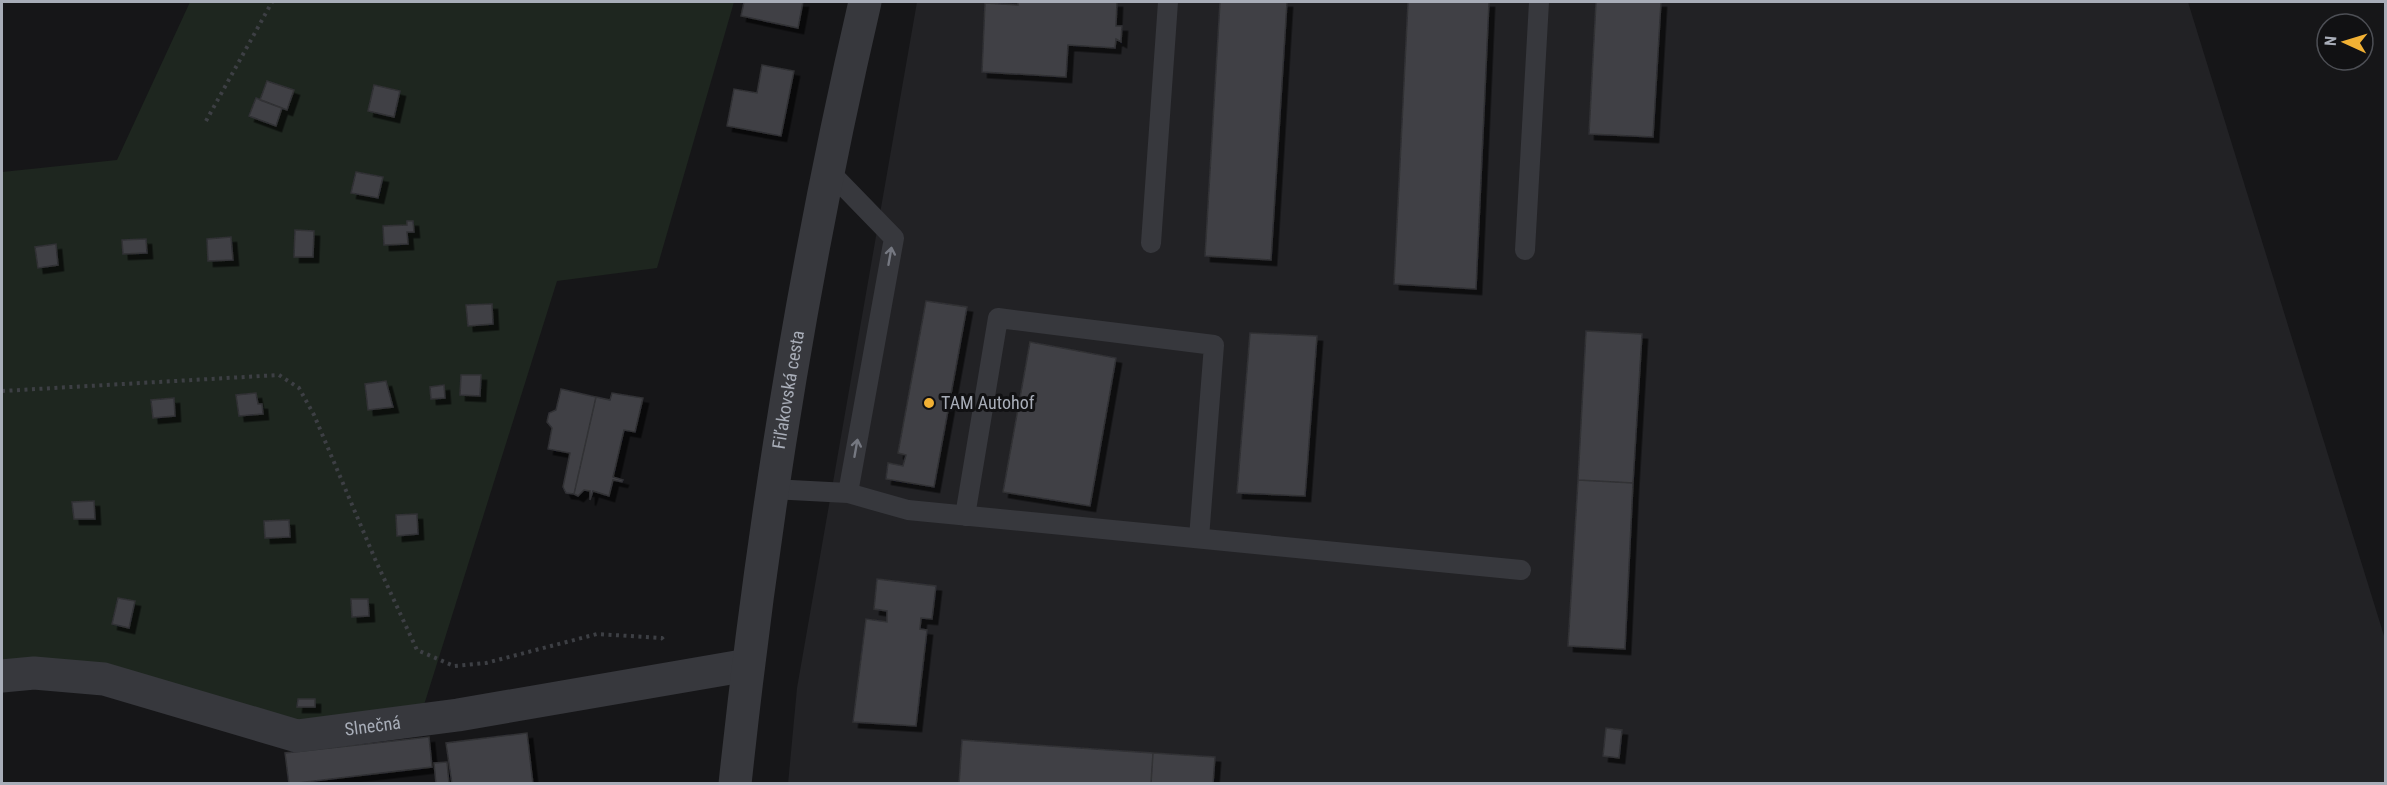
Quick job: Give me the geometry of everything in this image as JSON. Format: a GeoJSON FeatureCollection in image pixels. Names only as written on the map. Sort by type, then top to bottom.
{"type":"FeatureCollection","features":[{"type":"Feature","properties":{"kind":"street","name":"Fiľakovská cesta"},"geometry":{"type":"LineString","coordinates":[[735,783],[748,665],[772,489],[797,334],[827,169],[865,2]]}},
{"type":"Feature","properties":{"kind":"street","name":"Slnečná"},"geometry":{"type":"LineString","coordinates":[[2,676],[34,673],[104,679],[297,736],[458,715],[748,665]]}},
{"type":"Feature","properties":{"kind":"lane"},"geometry":{"type":"LineString","coordinates":[[1151,243],[1168,2]]}},
{"type":"Feature","properties":{"kind":"lane"},"geometry":{"type":"LineString","coordinates":[[1525,250],[1539,2]]}},
{"type":"Feature","properties":{"kind":"lane"},"geometry":{"type":"LineString","coordinates":[[827,169],[894,238],[848,493]]}},
{"type":"Feature","properties":{"kind":"lane"},"geometry":{"type":"LineString","coordinates":[[965,516],[998,318],[1214,345],[1199,538]]}},
{"type":"Feature","properties":{"kind":"lane"},"geometry":{"type":"LineString","coordinates":[[772,489],[848,493],[909,510],[1521,570]]}},
{"type":"Feature","properties":{"kind":"path"},"geometry":{"type":"LineString","coordinates":[[206,121],[272,2]]}},
{"type":"Feature","properties":{"kind":"path"},"geometry":{"type":"LineString","coordinates":[[2,392],[279,375],[299,388],[314,415],[375,560],[417,650],[454,666],[486,663],[597,634],[662,638],[691,675]]}},
{"type":"Feature","properties":{"kind":"shaded area"},"geometry":{"type":"Polygon","coordinates":[[[190,2],[734,2],[657,268],[557,281],[424,705],[300,721],[2,670],[2,172],[117,160],[190,2]]]}},
{"type":"Feature","properties":{"kind":"shaded area"},"geometry":{"type":"Polygon","coordinates":[[[917,2],[2188,2],[2385,639],[2385,783],[788,784],[797,688],[917,2]]]}},
{"type":"Feature","properties":{"kind":"building"},"geometry":{"type":"Polygon","coordinates":[[[744,2],[803,2],[798,28],[741,16],[744,2]]]}},
{"type":"Feature","properties":{"kind":"building"},"geometry":{"type":"Polygon","coordinates":[[[1018,2],[1117,2],[1116,26],[1122,26],[1121,42],[1116,39],[1115,48],[1068,45],[1066,77],[982,72],[985,3],[1018,5],[1018,2]]]}},
{"type":"Feature","properties":{"kind":"building"},"geometry":{"type":"Polygon","coordinates":[[[1220,2],[1287,2],[1271,260],[1205,256],[1220,2]]]}},
{"type":"Feature","properties":{"kind":"building"},"geometry":{"type":"Polygon","coordinates":[[[1408,2],[1489,2],[1476,289],[1394,284],[1408,2]]]}},
{"type":"Feature","properties":{"kind":"building"},"geometry":{"type":"Polygon","coordinates":[[[1596,2],[1661,2],[1653,137],[1589,134],[1596,2]]]}},
{"type":"Feature","properties":{"kind":"building"},"geometry":{"type":"Polygon","coordinates":[[[762,65],[794,71],[781,136],[727,126],[734,89],[757,93],[762,65]]]}},
{"type":"Feature","properties":{"kind":"building"},"geometry":{"type":"Polygon","coordinates":[[[267,81],[294,90],[287,110],[260,100],[267,81]]]}},
{"type":"Feature","properties":{"kind":"building"},"geometry":{"type":"Polygon","coordinates":[[[374,85],[400,91],[394,117],[368,111],[374,85]]]}},
{"type":"Feature","properties":{"kind":"building"},"geometry":{"type":"Polygon","coordinates":[[[256,98],[282,108],[276,126],[249,116],[256,98]]]}},
{"type":"Feature","properties":{"kind":"building"},"geometry":{"type":"Polygon","coordinates":[[[356,172],[383,177],[378,198],[351,193],[356,172]]]}},
{"type":"Feature","properties":{"kind":"building"},"geometry":{"type":"Polygon","coordinates":[[[407,221],[413,221],[414,232],[407,232],[408,244],[384,245],[383,226],[407,225],[407,221]]]}},
{"type":"Feature","properties":{"kind":"building"},"geometry":{"type":"Polygon","coordinates":[[[295,230],[314,231],[313,257],[294,257],[295,230]]]}},
{"type":"Feature","properties":{"kind":"building"},"geometry":{"type":"Polygon","coordinates":[[[231,237],[233,260],[208,261],[207,239],[231,237]]]}},
{"type":"Feature","properties":{"kind":"building"},"geometry":{"type":"Polygon","coordinates":[[[146,239],[147,253],[123,254],[122,240],[146,239]]]}},
{"type":"Feature","properties":{"kind":"building"},"geometry":{"type":"Polygon","coordinates":[[[56,244],[58,265],[38,268],[35,247],[56,244]]]}},
{"type":"Feature","properties":{"kind":"building"},"geometry":{"type":"Polygon","coordinates":[[[926,301],[967,307],[934,487],[886,479],[888,463],[903,466],[906,455],[898,453],[926,301]]]}},
{"type":"Feature","properties":{"kind":"building"},"geometry":{"type":"Polygon","coordinates":[[[492,304],[493,324],[468,326],[466,305],[492,304]]]}},
{"type":"Feature","properties":{"kind":"building"},"geometry":{"type":"Polygon","coordinates":[[[1586,331],[1642,334],[1633,483],[1578,480],[1586,331]]]}},
{"type":"Feature","properties":{"kind":"building"},"geometry":{"type":"Polygon","coordinates":[[[1250,333],[1317,336],[1305,496],[1237,493],[1250,333]]]}},
{"type":"Feature","properties":{"kind":"building"},"geometry":{"type":"Polygon","coordinates":[[[1030,342],[1116,358],[1090,506],[1003,492],[1030,342]]]}},
{"type":"Feature","properties":{"kind":"building"},"geometry":{"type":"Polygon","coordinates":[[[461,375],[481,375],[480,396],[460,395],[461,375]]]}},
{"type":"Feature","properties":{"kind":"building"},"geometry":{"type":"Polygon","coordinates":[[[386,381],[393,407],[368,410],[365,384],[386,381]]]}},
{"type":"Feature","properties":{"kind":"building"},"geometry":{"type":"Polygon","coordinates":[[[444,385],[445,398],[431,399],[430,387],[444,385]]]}},
{"type":"Feature","properties":{"kind":"building"},"geometry":{"type":"Polygon","coordinates":[[[561,389],[596,397],[574,494],[566,493],[563,487],[570,453],[548,449],[552,428],[547,422],[549,413],[556,410],[561,389]]]}},
{"type":"Feature","properties":{"kind":"building"},"geometry":{"type":"Polygon","coordinates":[[[256,393],[258,404],[262,404],[263,414],[239,416],[236,395],[256,393]]]}},
{"type":"Feature","properties":{"kind":"building"},"geometry":{"type":"Polygon","coordinates":[[[612,393],[643,398],[635,432],[624,430],[613,477],[623,480],[622,482],[613,480],[609,496],[593,491],[590,500],[590,491],[584,490],[578,496],[574,494],[596,397],[610,400],[612,393]]]}},
{"type":"Feature","properties":{"kind":"building"},"geometry":{"type":"Polygon","coordinates":[[[174,398],[175,416],[153,418],[151,400],[174,398]]]}},
{"type":"Feature","properties":{"kind":"building"},"geometry":{"type":"Polygon","coordinates":[[[1578,480],[1633,483],[1625,649],[1568,646],[1578,480]]]}},
{"type":"Feature","properties":{"kind":"building"},"geometry":{"type":"Polygon","coordinates":[[[94,501],[95,519],[74,519],[72,502],[94,501]]]}},
{"type":"Feature","properties":{"kind":"building"},"geometry":{"type":"Polygon","coordinates":[[[417,514],[418,534],[397,536],[396,515],[417,514]]]}},
{"type":"Feature","properties":{"kind":"building"},"geometry":{"type":"Polygon","coordinates":[[[289,520],[290,537],[265,538],[264,521],[289,520]]]}},
{"type":"Feature","properties":{"kind":"building"},"geometry":{"type":"Polygon","coordinates":[[[877,579],[936,586],[932,619],[921,618],[920,629],[927,630],[916,726],[853,722],[866,619],[887,622],[887,611],[874,609],[877,579]]]}},
{"type":"Feature","properties":{"kind":"building"},"geometry":{"type":"Polygon","coordinates":[[[118,598],[135,601],[129,628],[112,624],[118,598]]]}},
{"type":"Feature","properties":{"kind":"building"},"geometry":{"type":"Polygon","coordinates":[[[351,599],[368,599],[369,616],[352,617],[351,599]]]}},
{"type":"Feature","properties":{"kind":"building"},"geometry":{"type":"Polygon","coordinates":[[[298,699],[315,699],[315,707],[297,707],[298,699]]]}},
{"type":"Feature","properties":{"kind":"building"},"geometry":{"type":"Polygon","coordinates":[[[1606,728],[1622,730],[1619,758],[1603,756],[1606,728]]]}},
{"type":"Feature","properties":{"kind":"building"},"geometry":{"type":"Polygon","coordinates":[[[527,733],[533,784],[452,784],[446,743],[527,733]]]}},
{"type":"Feature","properties":{"kind":"building"},"geometry":{"type":"Polygon","coordinates":[[[429,737],[432,767],[289,784],[285,753],[429,737]]]}},
{"type":"Feature","properties":{"kind":"building"},"geometry":{"type":"Polygon","coordinates":[[[962,740],[1153,753],[1151,784],[959,784],[962,740]]]}},
{"type":"Feature","properties":{"kind":"building"},"geometry":{"type":"Polygon","coordinates":[[[1153,753],[1215,757],[1213,784],[1151,784],[1153,753]]]}},
{"type":"Feature","properties":{"kind":"building"},"geometry":{"type":"Polygon","coordinates":[[[447,762],[449,784],[436,784],[434,763],[447,762]]]}},
{"type":"Feature","properties":{"kind":"place","name":"TAM Autohof"},"geometry":{"type":"Point","coordinates":[929,403]}}]}
